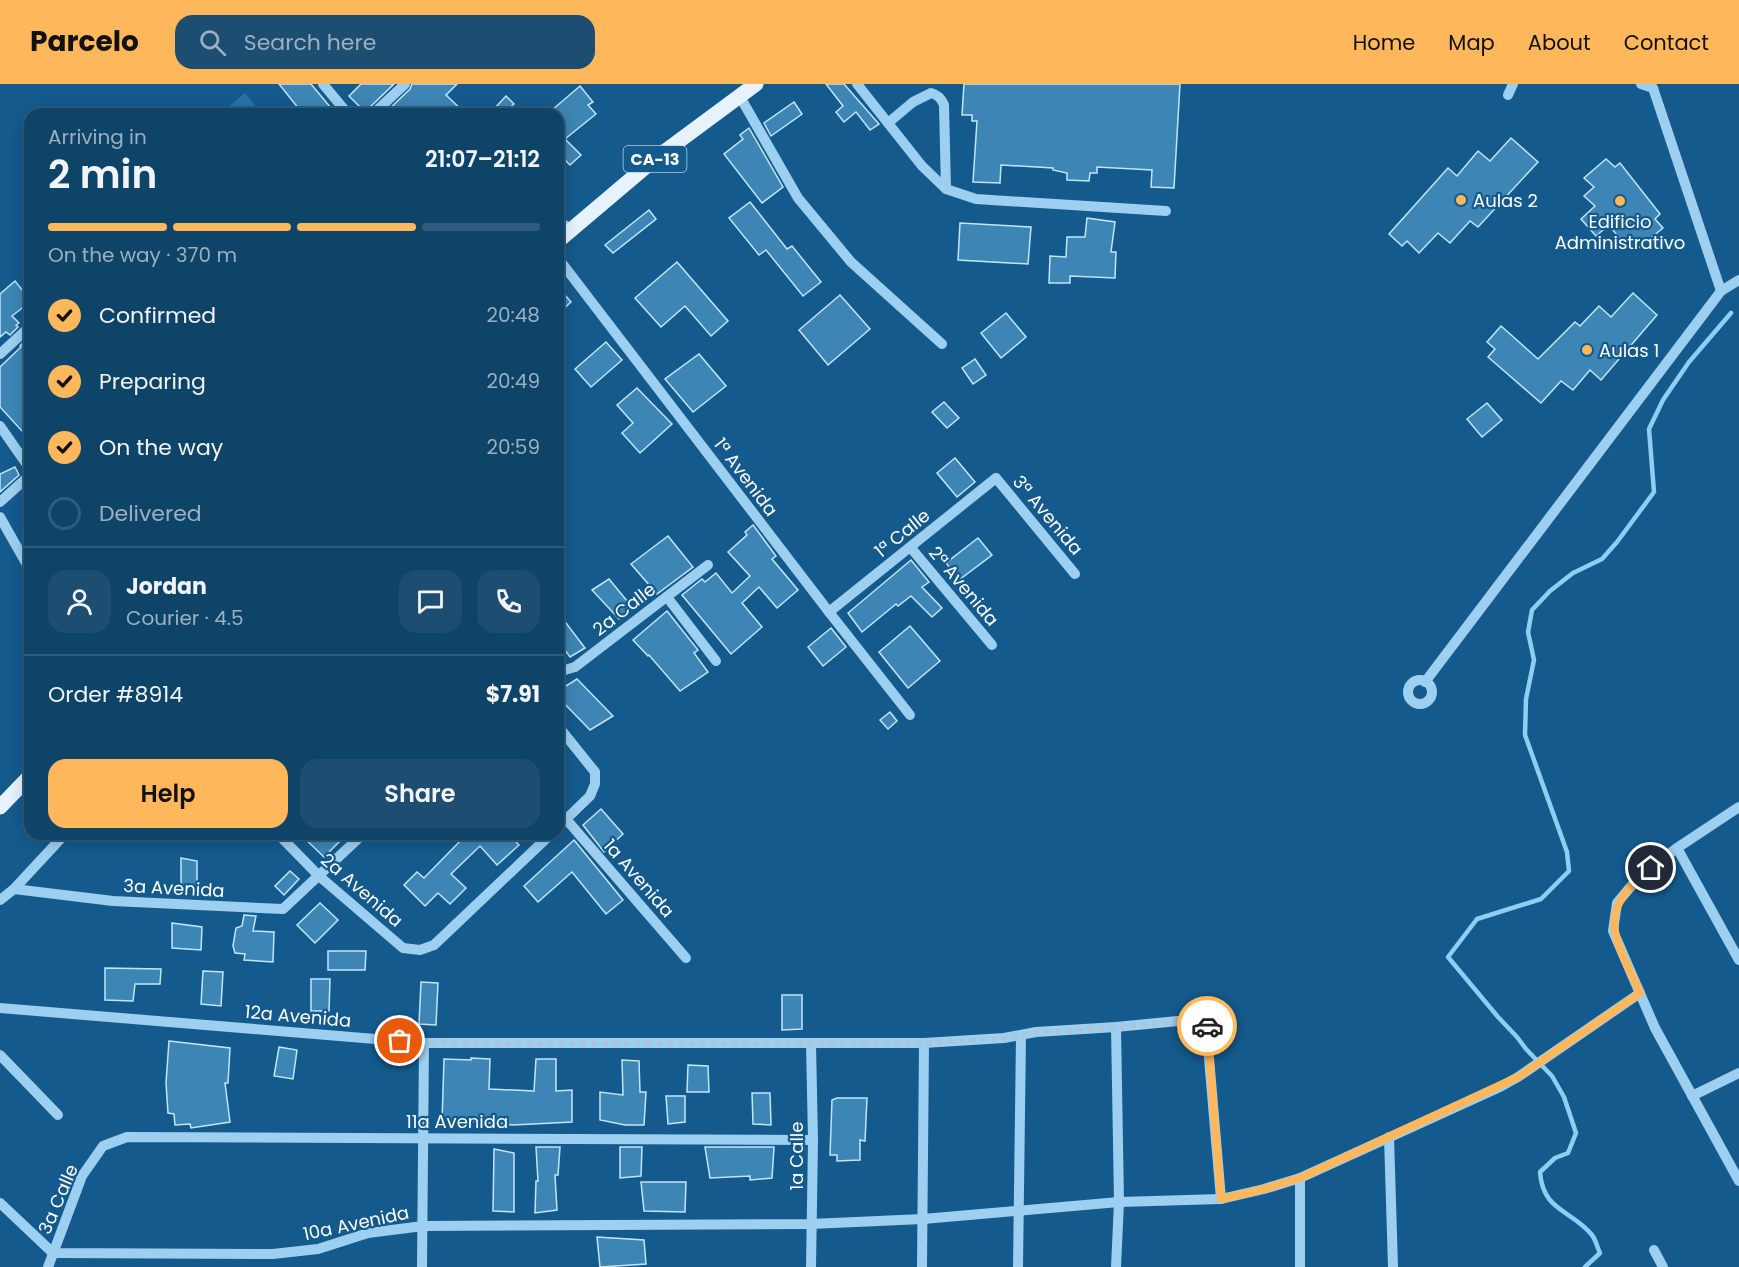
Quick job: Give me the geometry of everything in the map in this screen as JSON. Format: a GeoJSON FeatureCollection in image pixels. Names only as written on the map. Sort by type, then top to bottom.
{"type":"FeatureCollection","features":[{"type":"Feature","properties":{"kind":"main road","name":"CA-13"},"geometry":{"type":"LineString","coordinates":[[565,225],[756,84]]}},
{"type":"Feature","properties":{"kind":"main road"},"geometry":{"type":"LineString","coordinates":[[0,807],[24,782]]}},
{"type":"Feature","properties":{"kind":"street"},"geometry":{"type":"LineString","coordinates":[[323,84],[343,108]]}},
{"type":"Feature","properties":{"kind":"street"},"geometry":{"type":"LineString","coordinates":[[379,108],[405,84]]}},
{"type":"Feature","properties":{"kind":"street"},"geometry":{"type":"LineString","coordinates":[[857,84],[922,166],[946,189],[976,199],[1166,211]]}},
{"type":"Feature","properties":{"kind":"street"},"geometry":{"type":"LineString","coordinates":[[1508,95],[1513,84]]}},
{"type":"Feature","properties":{"kind":"street"},"geometry":{"type":"LineString","coordinates":[[1641,84],[1653,88],[1721,291]]}},
{"type":"Feature","properties":{"kind":"street"},"geometry":{"type":"LineString","coordinates":[[888,123],[913,102],[931,93],[942,100],[946,189]]}},
{"type":"Feature","properties":{"kind":"street"},"geometry":{"type":"LineString","coordinates":[[739,95],[798,198],[851,262],[942,344]]}},
{"type":"Feature","properties":{"kind":"street","name":"1ª Avenida"},"geometry":{"type":"LineString","coordinates":[[564,266],[910,715]]}},
{"type":"Feature","properties":{"kind":"street"},"geometry":{"type":"LineString","coordinates":[[1425,682],[1721,291],[1739,280]]}},
{"type":"Feature","properties":{"kind":"street"},"geometry":{"type":"LineString","coordinates":[[0,354],[24,333]]}},
{"type":"Feature","properties":{"kind":"street"},"geometry":{"type":"LineString","coordinates":[[0,426],[24,460]]}},
{"type":"Feature","properties":{"kind":"street","name":"1ª Calle"},"geometry":{"type":"LineString","coordinates":[[829,612],[996,478]]}},
{"type":"Feature","properties":{"kind":"street","name":"3ª Avenida"},"geometry":{"type":"LineString","coordinates":[[996,478],[1075,573]]}},
{"type":"Feature","properties":{"kind":"street"},"geometry":{"type":"LineString","coordinates":[[0,502],[24,480]]}},
{"type":"Feature","properties":{"kind":"street"},"geometry":{"type":"LineString","coordinates":[[0,517],[24,559]]}},
{"type":"Feature","properties":{"kind":"street","name":"2ª Avenida"},"geometry":{"type":"LineString","coordinates":[[911,548],[992,645]]}},
{"type":"Feature","properties":{"kind":"street","name":"2a Calle"},"geometry":{"type":"LineString","coordinates":[[564,670],[575,667],[708,565]]}},
{"type":"Feature","properties":{"kind":"street"},"geometry":{"type":"LineString","coordinates":[[667,597],[716,661]]}},
{"type":"Feature","properties":{"kind":"street"},"geometry":{"type":"LineString","coordinates":[[564,733],[595,772],[595,784],[590,796],[564,821]]}},
{"type":"Feature","properties":{"kind":"street"},"geometry":{"type":"LineString","coordinates":[[1739,807],[1677,848],[1638,878],[1617,903],[1613,931],[1655,1028],[1739,1181]]}},
{"type":"Feature","properties":{"kind":"street","name":"1a Avenida"},"geometry":{"type":"LineString","coordinates":[[564,825],[686,958]]}},
{"type":"Feature","properties":{"kind":"street"},"geometry":{"type":"LineString","coordinates":[[0,900],[14,889],[59,840]]}},
{"type":"Feature","properties":{"kind":"street","name":"2a Avenida"},"geometry":{"type":"LineString","coordinates":[[284,840],[319,876],[403,948],[420,950],[434,945],[544,840]]}},
{"type":"Feature","properties":{"kind":"street"},"geometry":{"type":"LineString","coordinates":[[319,876],[357,840]]}},
{"type":"Feature","properties":{"kind":"street"},"geometry":{"type":"LineString","coordinates":[[1677,848],[1739,960]]}},
{"type":"Feature","properties":{"kind":"street","name":"3a Avenida"},"geometry":{"type":"LineString","coordinates":[[14,889],[113,902],[284,909],[319,876]]}},
{"type":"Feature","properties":{"kind":"street","name":"10a Avenida"},"geometry":{"type":"LineString","coordinates":[[53,1253],[273,1254],[318,1249],[368,1233],[423,1226],[811,1224],[923,1219],[1119,1202],[1221,1199],[1300,1178],[1518,1077],[1640,993]]}},
{"type":"Feature","properties":{"kind":"street","name":"12a Avenida"},"geometry":{"type":"LineString","coordinates":[[0,1008],[424,1043],[924,1043],[1004,1038],[1036,1032],[1116,1028],[1178,1021],[1206,1023],[1221,1199]]}},
{"type":"Feature","properties":{"kind":"street"},"geometry":{"type":"LineString","coordinates":[[1116,1028],[1119,1202],[1116,1267]]}},
{"type":"Feature","properties":{"kind":"street"},"geometry":{"type":"LineString","coordinates":[[1018,1267],[1021,1035]]}},
{"type":"Feature","properties":{"kind":"street"},"geometry":{"type":"LineString","coordinates":[[423,1267],[424,1043]]}},
{"type":"Feature","properties":{"kind":"street"},"geometry":{"type":"LineString","coordinates":[[922,1267],[924,1043]]}},
{"type":"Feature","properties":{"kind":"street","name":"1a Calle"},"geometry":{"type":"LineString","coordinates":[[811,1044],[813,1140],[811,1267]]}},
{"type":"Feature","properties":{"kind":"street"},"geometry":{"type":"LineString","coordinates":[[0,1055],[58,1116]]}},
{"type":"Feature","properties":{"kind":"street"},"geometry":{"type":"LineString","coordinates":[[1692,1096],[1739,1073]]}},
{"type":"Feature","properties":{"kind":"street","name":"11a Avenida"},"geometry":{"type":"LineString","coordinates":[[103,1146],[127,1137],[813,1140]]}},
{"type":"Feature","properties":{"kind":"street"},"geometry":{"type":"LineString","coordinates":[[1389,1137],[1393,1267]]}},
{"type":"Feature","properties":{"kind":"street","name":"3a Calle"},"geometry":{"type":"LineString","coordinates":[[48,1267],[82,1176],[103,1146]]}},
{"type":"Feature","properties":{"kind":"street"},"geometry":{"type":"LineString","coordinates":[[1300,1178],[1300,1267]]}},
{"type":"Feature","properties":{"kind":"street"},"geometry":{"type":"LineString","coordinates":[[0,1203],[53,1253]]}},
{"type":"Feature","properties":{"kind":"street"},"geometry":{"type":"LineString","coordinates":[[1654,1250],[1663,1267]]}},
{"type":"Feature","properties":{"kind":"shaded area"},"geometry":{"type":"Polygon","coordinates":[[[245,93],[257,108],[227,108],[245,93]]]}},
{"type":"Feature","properties":{"kind":"building"},"geometry":{"type":"Polygon","coordinates":[[[279,84],[311,84],[331,108],[298,108],[279,84]]]}},
{"type":"Feature","properties":{"kind":"building"},"geometry":{"type":"Polygon","coordinates":[[[361,84],[394,84],[369,108],[361,108],[349,96],[361,84]]]}},
{"type":"Feature","properties":{"kind":"building"},"geometry":{"type":"Polygon","coordinates":[[[412,84],[457,84],[446,95],[460,108],[390,108],[410,89],[412,84]]]}},
{"type":"Feature","properties":{"kind":"building"},"geometry":{"type":"Polygon","coordinates":[[[826,84],[844,84],[879,124],[870,130],[856,112],[844,122],[836,112],[843,106],[826,84]]]}},
{"type":"Feature","properties":{"kind":"building"},"geometry":{"type":"Polygon","coordinates":[[[964,84],[1180,84],[1174,188],[1151,187],[1152,170],[1097,167],[1097,173],[1090,173],[1089,181],[1067,180],[1067,173],[1053,170],[1053,168],[1001,165],[1000,183],[973,182],[977,121],[972,121],[972,115],[962,115],[964,84]]]}},
{"type":"Feature","properties":{"kind":"building"},"geometry":{"type":"Polygon","coordinates":[[[580,86],[593,102],[588,105],[596,114],[565,139],[581,155],[570,165],[564,159],[564,108],[554,108],[580,86]]]}},
{"type":"Feature","properties":{"kind":"building"},"geometry":{"type":"Polygon","coordinates":[[[506,96],[514,104],[510,108],[495,108],[506,96]]]}},
{"type":"Feature","properties":{"kind":"building"},"geometry":{"type":"Polygon","coordinates":[[[794,102],[802,114],[771,136],[764,123],[794,102]]]}},
{"type":"Feature","properties":{"kind":"building"},"geometry":{"type":"Polygon","coordinates":[[[749,128],[783,187],[762,203],[724,154],[743,139],[740,135],[749,128]]]}},
{"type":"Feature","properties":{"kind":"building","name":"Aulas 2"},"geometry":{"type":"Polygon","coordinates":[[[1511,138],[1538,162],[1478,227],[1470,221],[1450,243],[1438,233],[1419,253],[1407,241],[1402,246],[1389,234],[1448,168],[1457,176],[1478,151],[1490,161],[1511,138]]]}},
{"type":"Feature","properties":{"kind":"building","name":"Edificio Administrativo"},"geometry":{"type":"Polygon","coordinates":[[[1606,159],[1615,167],[1620,163],[1660,214],[1655,219],[1663,228],[1637,249],[1629,240],[1624,244],[1609,225],[1596,236],[1581,219],[1595,206],[1584,196],[1594,187],[1584,178],[1606,159]]]}},
{"type":"Feature","properties":{"kind":"building"},"geometry":{"type":"Polygon","coordinates":[[[750,202],[787,249],[792,246],[821,282],[803,296],[766,250],[759,255],[729,218],[750,202]]]}},
{"type":"Feature","properties":{"kind":"building"},"geometry":{"type":"Polygon","coordinates":[[[649,210],[656,219],[613,253],[605,245],[649,210]]]}},
{"type":"Feature","properties":{"kind":"building"},"geometry":{"type":"Polygon","coordinates":[[[1087,218],[1115,222],[1111,252],[1116,252],[1115,278],[1070,276],[1070,283],[1049,283],[1050,256],[1066,257],[1067,237],[1085,237],[1087,218]]]}},
{"type":"Feature","properties":{"kind":"building"},"geometry":{"type":"Polygon","coordinates":[[[960,223],[1031,227],[1028,264],[958,260],[960,223]]]}},
{"type":"Feature","properties":{"kind":"building"},"geometry":{"type":"Polygon","coordinates":[[[677,262],[728,321],[711,336],[685,306],[661,327],[635,298],[677,262]]]}},
{"type":"Feature","properties":{"kind":"building"},"geometry":{"type":"Polygon","coordinates":[[[15,281],[24,290],[24,307],[12,316],[19,323],[16,325],[18,327],[10,335],[6,332],[0,337],[0,294],[15,281]]]}},
{"type":"Feature","properties":{"kind":"building","name":"Aulas 1"},"geometry":{"type":"Polygon","coordinates":[[[1633,293],[1657,315],[1601,380],[1590,370],[1573,390],[1561,381],[1541,403],[1488,357],[1495,349],[1487,342],[1501,326],[1538,359],[1575,322],[1580,326],[1599,306],[1611,317],[1633,293]]]}},
{"type":"Feature","properties":{"kind":"building"},"geometry":{"type":"Polygon","coordinates":[[[564,294],[571,302],[564,308],[564,294]]]}},
{"type":"Feature","properties":{"kind":"building"},"geometry":{"type":"Polygon","coordinates":[[[840,295],[870,329],[828,365],[799,330],[840,295]]]}},
{"type":"Feature","properties":{"kind":"building"},"geometry":{"type":"Polygon","coordinates":[[[1006,313],[1026,337],[1001,358],[981,333],[1006,313]]]}},
{"type":"Feature","properties":{"kind":"building"},"geometry":{"type":"Polygon","coordinates":[[[24,342],[24,429],[22,431],[0,407],[0,367],[24,342]]]}},
{"type":"Feature","properties":{"kind":"building"},"geometry":{"type":"Polygon","coordinates":[[[606,342],[622,360],[591,387],[575,369],[606,342]]]}},
{"type":"Feature","properties":{"kind":"building"},"geometry":{"type":"Polygon","coordinates":[[[699,354],[726,386],[693,412],[665,379],[699,354]]]}},
{"type":"Feature","properties":{"kind":"building"},"geometry":{"type":"Polygon","coordinates":[[[975,359],[986,375],[973,384],[962,368],[975,359]]]}},
{"type":"Feature","properties":{"kind":"building"},"geometry":{"type":"Polygon","coordinates":[[[637,388],[672,424],[640,453],[622,433],[633,423],[617,405],[637,388]]]}},
{"type":"Feature","properties":{"kind":"building"},"geometry":{"type":"Polygon","coordinates":[[[944,402],[959,418],[947,428],[932,412],[944,402]]]}},
{"type":"Feature","properties":{"kind":"building"},"geometry":{"type":"Polygon","coordinates":[[[1487,403],[1502,420],[1482,437],[1467,419],[1487,403]]]}},
{"type":"Feature","properties":{"kind":"building"},"geometry":{"type":"Polygon","coordinates":[[[955,458],[975,482],[957,497],[937,473],[955,458]]]}},
{"type":"Feature","properties":{"kind":"building"},"geometry":{"type":"Polygon","coordinates":[[[15,467],[19,475],[0,492],[0,474],[15,467]]]}},
{"type":"Feature","properties":{"kind":"building"},"geometry":{"type":"Polygon","coordinates":[[[753,525],[776,556],[772,559],[798,590],[777,608],[759,587],[742,603],[762,627],[731,654],[682,595],[702,579],[705,582],[716,573],[732,593],[750,576],[728,552],[747,535],[745,532],[753,525]]]}},
{"type":"Feature","properties":{"kind":"building"},"geometry":{"type":"Polygon","coordinates":[[[668,536],[693,567],[657,594],[631,564],[668,536]]]}},
{"type":"Feature","properties":{"kind":"building"},"geometry":{"type":"Polygon","coordinates":[[[978,538],[992,555],[959,580],[946,563],[978,538]]]}},
{"type":"Feature","properties":{"kind":"building"},"geometry":{"type":"Polygon","coordinates":[[[911,560],[929,582],[922,587],[942,608],[932,617],[911,596],[898,606],[896,604],[862,632],[848,613],[911,560]]]}},
{"type":"Feature","properties":{"kind":"building"},"geometry":{"type":"Polygon","coordinates":[[[609,579],[632,607],[619,619],[592,590],[609,579]]]}},
{"type":"Feature","properties":{"kind":"building"},"geometry":{"type":"Polygon","coordinates":[[[667,611],[698,650],[694,653],[708,672],[680,691],[633,640],[667,611]]]}},
{"type":"Feature","properties":{"kind":"building"},"geometry":{"type":"Polygon","coordinates":[[[566,623],[585,648],[570,657],[564,651],[564,624],[566,623]]]}},
{"type":"Feature","properties":{"kind":"building"},"geometry":{"type":"Polygon","coordinates":[[[910,626],[940,661],[908,688],[879,652],[910,626]]]}},
{"type":"Feature","properties":{"kind":"building"},"geometry":{"type":"Polygon","coordinates":[[[831,628],[846,647],[823,666],[808,647],[831,628]]]}},
{"type":"Feature","properties":{"kind":"building"},"geometry":{"type":"Polygon","coordinates":[[[577,679],[613,716],[590,730],[564,703],[564,687],[577,679]]]}},
{"type":"Feature","properties":{"kind":"building"},"geometry":{"type":"Polygon","coordinates":[[[890,712],[897,721],[888,729],[880,720],[890,712]]]}},
{"type":"Feature","properties":{"kind":"building"},"geometry":{"type":"Polygon","coordinates":[[[601,809],[623,834],[604,852],[583,825],[601,809]]]}},
{"type":"Feature","properties":{"kind":"building"},"geometry":{"type":"Polygon","coordinates":[[[306,840],[341,840],[324,857],[306,840]]]}},
{"type":"Feature","properties":{"kind":"building"},"geometry":{"type":"Polygon","coordinates":[[[461,840],[514,840],[519,845],[497,865],[480,846],[451,874],[466,888],[450,904],[438,893],[425,906],[404,885],[417,872],[424,878],[461,840]]]}},
{"type":"Feature","properties":{"kind":"building"},"geometry":{"type":"Polygon","coordinates":[[[574,840],[623,900],[606,914],[572,872],[538,902],[524,886],[574,840]]]}},
{"type":"Feature","properties":{"kind":"building"},"geometry":{"type":"Polygon","coordinates":[[[181,858],[197,861],[197,889],[181,888],[181,858]]]}},
{"type":"Feature","properties":{"kind":"building"},"geometry":{"type":"Polygon","coordinates":[[[290,871],[299,879],[284,895],[275,886],[290,871]]]}},
{"type":"Feature","properties":{"kind":"building"},"geometry":{"type":"Polygon","coordinates":[[[320,903],[338,920],[315,943],[297,925],[320,903]]]}},
{"type":"Feature","properties":{"kind":"building"},"geometry":{"type":"Polygon","coordinates":[[[244,915],[256,916],[253,931],[274,932],[273,962],[244,960],[245,954],[235,953],[233,946],[236,928],[242,926],[244,915]]]}},
{"type":"Feature","properties":{"kind":"building"},"geometry":{"type":"Polygon","coordinates":[[[172,923],[202,927],[201,950],[172,948],[172,923]]]}},
{"type":"Feature","properties":{"kind":"building"},"geometry":{"type":"Polygon","coordinates":[[[328,951],[366,951],[365,970],[328,970],[328,951]]]}},
{"type":"Feature","properties":{"kind":"building"},"geometry":{"type":"Polygon","coordinates":[[[105,968],[161,969],[160,984],[135,984],[133,1001],[105,1000],[105,968]]]}},
{"type":"Feature","properties":{"kind":"building"},"geometry":{"type":"Polygon","coordinates":[[[203,971],[223,972],[221,1006],[201,1004],[203,971]]]}},
{"type":"Feature","properties":{"kind":"building"},"geometry":{"type":"Polygon","coordinates":[[[311,979],[330,979],[329,1011],[311,1011],[311,979]]]}},
{"type":"Feature","properties":{"kind":"building"},"geometry":{"type":"Polygon","coordinates":[[[421,982],[438,983],[436,1025],[419,1024],[421,982]]]}},
{"type":"Feature","properties":{"kind":"building"},"geometry":{"type":"Polygon","coordinates":[[[782,995],[802,995],[802,1029],[782,1030],[782,995]]]}},
{"type":"Feature","properties":{"kind":"building"},"geometry":{"type":"Polygon","coordinates":[[[169,1041],[230,1048],[228,1083],[225,1083],[230,1122],[191,1128],[190,1124],[175,1125],[174,1114],[168,1113],[166,1083],[169,1041]]]}},
{"type":"Feature","properties":{"kind":"building"},"geometry":{"type":"Polygon","coordinates":[[[279,1047],[297,1050],[293,1079],[274,1076],[279,1047]]]}},
{"type":"Feature","properties":{"kind":"building"},"geometry":{"type":"Polygon","coordinates":[[[471,1058],[490,1059],[489,1089],[534,1091],[536,1059],[556,1059],[556,1091],[572,1090],[572,1122],[513,1125],[467,1121],[442,1122],[444,1059],[471,1060],[471,1058]]]}},
{"type":"Feature","properties":{"kind":"building"},"geometry":{"type":"Polygon","coordinates":[[[622,1060],[639,1061],[640,1092],[646,1092],[644,1125],[625,1125],[600,1120],[600,1092],[623,1095],[622,1060]]]}},
{"type":"Feature","properties":{"kind":"building"},"geometry":{"type":"Polygon","coordinates":[[[688,1065],[708,1066],[709,1092],[687,1092],[688,1065]]]}},
{"type":"Feature","properties":{"kind":"building"},"geometry":{"type":"Polygon","coordinates":[[[752,1093],[770,1093],[771,1125],[753,1124],[752,1093]]]}},
{"type":"Feature","properties":{"kind":"building"},"geometry":{"type":"Polygon","coordinates":[[[666,1096],[685,1096],[685,1122],[668,1124],[666,1096]]]}},
{"type":"Feature","properties":{"kind":"building"},"geometry":{"type":"Polygon","coordinates":[[[867,1098],[865,1141],[860,1140],[860,1160],[837,1161],[837,1155],[830,1155],[832,1100],[867,1098]]]}},
{"type":"Feature","properties":{"kind":"building"},"geometry":{"type":"Polygon","coordinates":[[[536,1147],[560,1147],[558,1175],[555,1175],[557,1210],[535,1213],[536,1181],[538,1181],[536,1147]]]}},
{"type":"Feature","properties":{"kind":"building"},"geometry":{"type":"Polygon","coordinates":[[[620,1147],[642,1147],[641,1176],[620,1178],[620,1147]]]}},
{"type":"Feature","properties":{"kind":"building"},"geometry":{"type":"Polygon","coordinates":[[[705,1147],[774,1147],[772,1178],[750,1180],[750,1176],[710,1178],[705,1147]]]}},
{"type":"Feature","properties":{"kind":"building"},"geometry":{"type":"Polygon","coordinates":[[[494,1149],[514,1153],[514,1212],[493,1211],[494,1149]]]}},
{"type":"Feature","properties":{"kind":"building"},"geometry":{"type":"Polygon","coordinates":[[[641,1182],[686,1182],[685,1212],[644,1211],[641,1182]]]}},
{"type":"Feature","properties":{"kind":"building"},"geometry":{"type":"Polygon","coordinates":[[[597,1237],[644,1240],[646,1264],[600,1267],[597,1237]]]}},
{"type":"Feature","properties":{"kind":"waterway"},"geometry":{"type":"LineString","coordinates":[[1585,1267],[1600,1253],[1595,1239],[1584,1226],[1552,1203],[1542,1185],[1540,1172],[1555,1158],[1568,1153],[1576,1133],[1564,1097],[1552,1076],[1498,1017],[1448,957],[1477,919],[1541,899],[1569,871],[1567,852],[1525,735],[1526,699],[1534,660],[1528,632],[1532,610],[1550,591],[1573,573],[1602,559],[1654,492],[1649,429],[1663,400],[1689,362],[1731,313]]}},
{"type":"Feature","properties":{"kind":"way so far"},"geometry":{"type":"LineString","coordinates":[[400,1041],[497,1044],[924,1043],[1004,1038],[1036,1032],[1116,1028],[1178,1021],[1206,1023],[1207,1026]]}},
{"type":"Feature","properties":{"kind":"place","name":"Aulas 2"},"geometry":{"type":"Point","coordinates":[1461,200]}},
{"type":"Feature","properties":{"kind":"place","name":"Edificio Administrativo"},"geometry":{"type":"Point","coordinates":[1620,201]}},
{"type":"Feature","properties":{"kind":"place","name":"Aulas 1"},"geometry":{"type":"Point","coordinates":[1587,350]}},
{"type":"Feature","properties":{"kind":"route"},"geometry":{"type":"LineString","coordinates":[[1207,1026],[1221,1199],[1300,1178],[1500,1087],[1640,993],[1613,931],[1617,903],[1638,878],[1651,868]]}}]}
